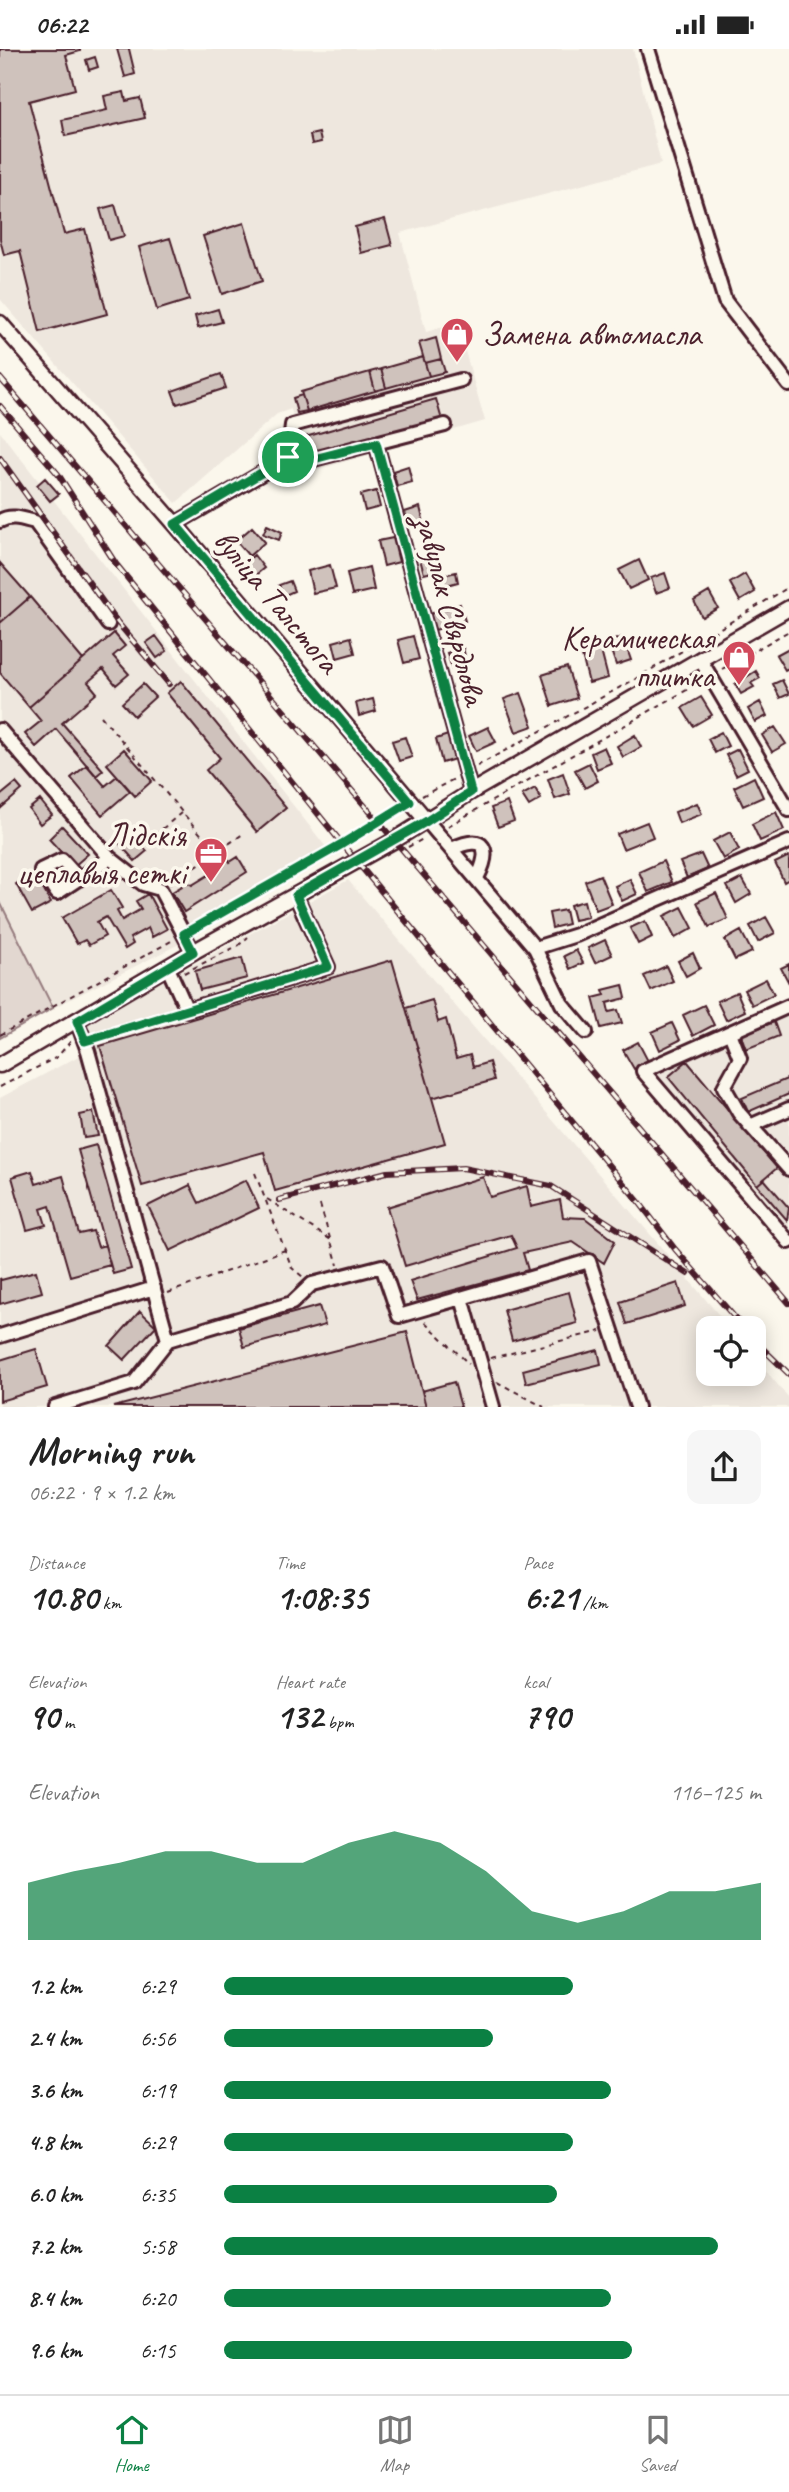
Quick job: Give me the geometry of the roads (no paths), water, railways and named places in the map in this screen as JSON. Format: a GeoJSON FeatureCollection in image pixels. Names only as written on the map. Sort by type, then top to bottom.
{"type":"FeatureCollection","features":[{"type":"Feature","properties":{"kind":"main road","name":"вуліца Талстога"},"geometry":{"type":"LineString","coordinates":[[0,323],[427,821]]}},
{"type":"Feature","properties":{"kind":"main road"},"geometry":{"type":"LineString","coordinates":[[0,1065],[193,952],[427,821],[471,792],[789,608]]}},
{"type":"Feature","properties":{"kind":"street"},"geometry":{"type":"LineString","coordinates":[[648,49],[726,301],[789,385]]}},
{"type":"Feature","properties":{"kind":"street"},"geometry":{"type":"LineString","coordinates":[[288,457],[292,425],[461,380]]}},
{"type":"Feature","properties":{"kind":"street"},"geometry":{"type":"LineString","coordinates":[[288,457],[302,462],[444,425]]}},
{"type":"Feature","properties":{"kind":"street","name":"завулак Свярдлова"},"geometry":{"type":"LineString","coordinates":[[376,443],[471,792]]}},
{"type":"Feature","properties":{"kind":"street"},"geometry":{"type":"LineString","coordinates":[[175,524],[288,457]]}},
{"type":"Feature","properties":{"kind":"street"},"geometry":{"type":"LineString","coordinates":[[0,521],[5,517],[17,517],[35,522],[108,624]]}},
{"type":"Feature","properties":{"kind":"street"},"geometry":{"type":"LineString","coordinates":[[700,659],[789,810]]}},
{"type":"Feature","properties":{"kind":"street"},"geometry":{"type":"LineString","coordinates":[[0,730],[110,858],[143,884],[160,889],[193,952]]}},
{"type":"Feature","properties":{"kind":"street"},"geometry":{"type":"LineString","coordinates":[[427,821],[535,948],[562,1004],[586,1031]]}},
{"type":"Feature","properties":{"kind":"street"},"geometry":{"type":"LineString","coordinates":[[452,849],[472,842],[485,850],[486,857],[477,878]]}},
{"type":"Feature","properties":{"kind":"street"},"geometry":{"type":"LineString","coordinates":[[535,948],[576,935],[789,842]]}},
{"type":"Feature","properties":{"kind":"street"},"geometry":{"type":"LineString","coordinates":[[79,879],[110,858]]}},
{"type":"Feature","properties":{"kind":"street"},"geometry":{"type":"LineString","coordinates":[[168,968],[187,1010],[328,967],[296,895]]}},
{"type":"Feature","properties":{"kind":"street"},"geometry":{"type":"LineString","coordinates":[[789,1006],[643,1071],[789,1242]]}},
{"type":"Feature","properties":{"kind":"street"},"geometry":{"type":"LineString","coordinates":[[77,1021],[85,1041],[168,1340]]}},
{"type":"Feature","properties":{"kind":"street"},"geometry":{"type":"LineString","coordinates":[[730,1033],[740,1058],[724,1087],[739,1114],[789,1169]]}},
{"type":"Feature","properties":{"kind":"street"},"geometry":{"type":"LineString","coordinates":[[750,1126],[789,1109]]}},
{"type":"Feature","properties":{"kind":"street"},"geometry":{"type":"LineString","coordinates":[[55,1407],[134,1383],[168,1340],[292,1303],[312,1284],[383,1266],[399,1316],[589,1261],[637,1407]]}},
{"type":"Feature","properties":{"kind":"street"},"geometry":{"type":"LineString","coordinates":[[0,1336],[155,1292]]}},
{"type":"Feature","properties":{"kind":"street"},"geometry":{"type":"LineString","coordinates":[[462,1298],[493,1407]]}},
{"type":"Feature","properties":{"kind":"railway"},"geometry":{"type":"LineString","coordinates":[[0,378],[789,1303]]}},
{"type":"Feature","properties":{"kind":"railway"},"geometry":{"type":"LineString","coordinates":[[0,406],[58,474],[116,564],[357,862],[675,1249],[734,1316]]}},
{"type":"Feature","properties":{"kind":"railway"},"geometry":{"type":"LineString","coordinates":[[0,458],[118,623],[169,684]]}},
{"type":"Feature","properties":{"kind":"railway"},"geometry":{"type":"LineString","coordinates":[[279,1200],[387,1172],[463,1168],[551,1186],[688,1274]]}},
{"type":"Feature","properties":{"kind":"railway"},"geometry":{"type":"LineString","coordinates":[[766,1352],[789,1374]]}},
{"type":"Feature","properties":{"kind":"place","name":"Замена автомасла"},"geometry":{"type":"Point","coordinates":[457,364]}},
{"type":"Feature","properties":{"kind":"place","name":"Керамическая плитка"},"geometry":{"type":"Point","coordinates":[739,687]}},
{"type":"Feature","properties":{"kind":"place","name":"Лідскія цеплавыя сеткі"},"geometry":{"type":"Point","coordinates":[211,884]}}]}
